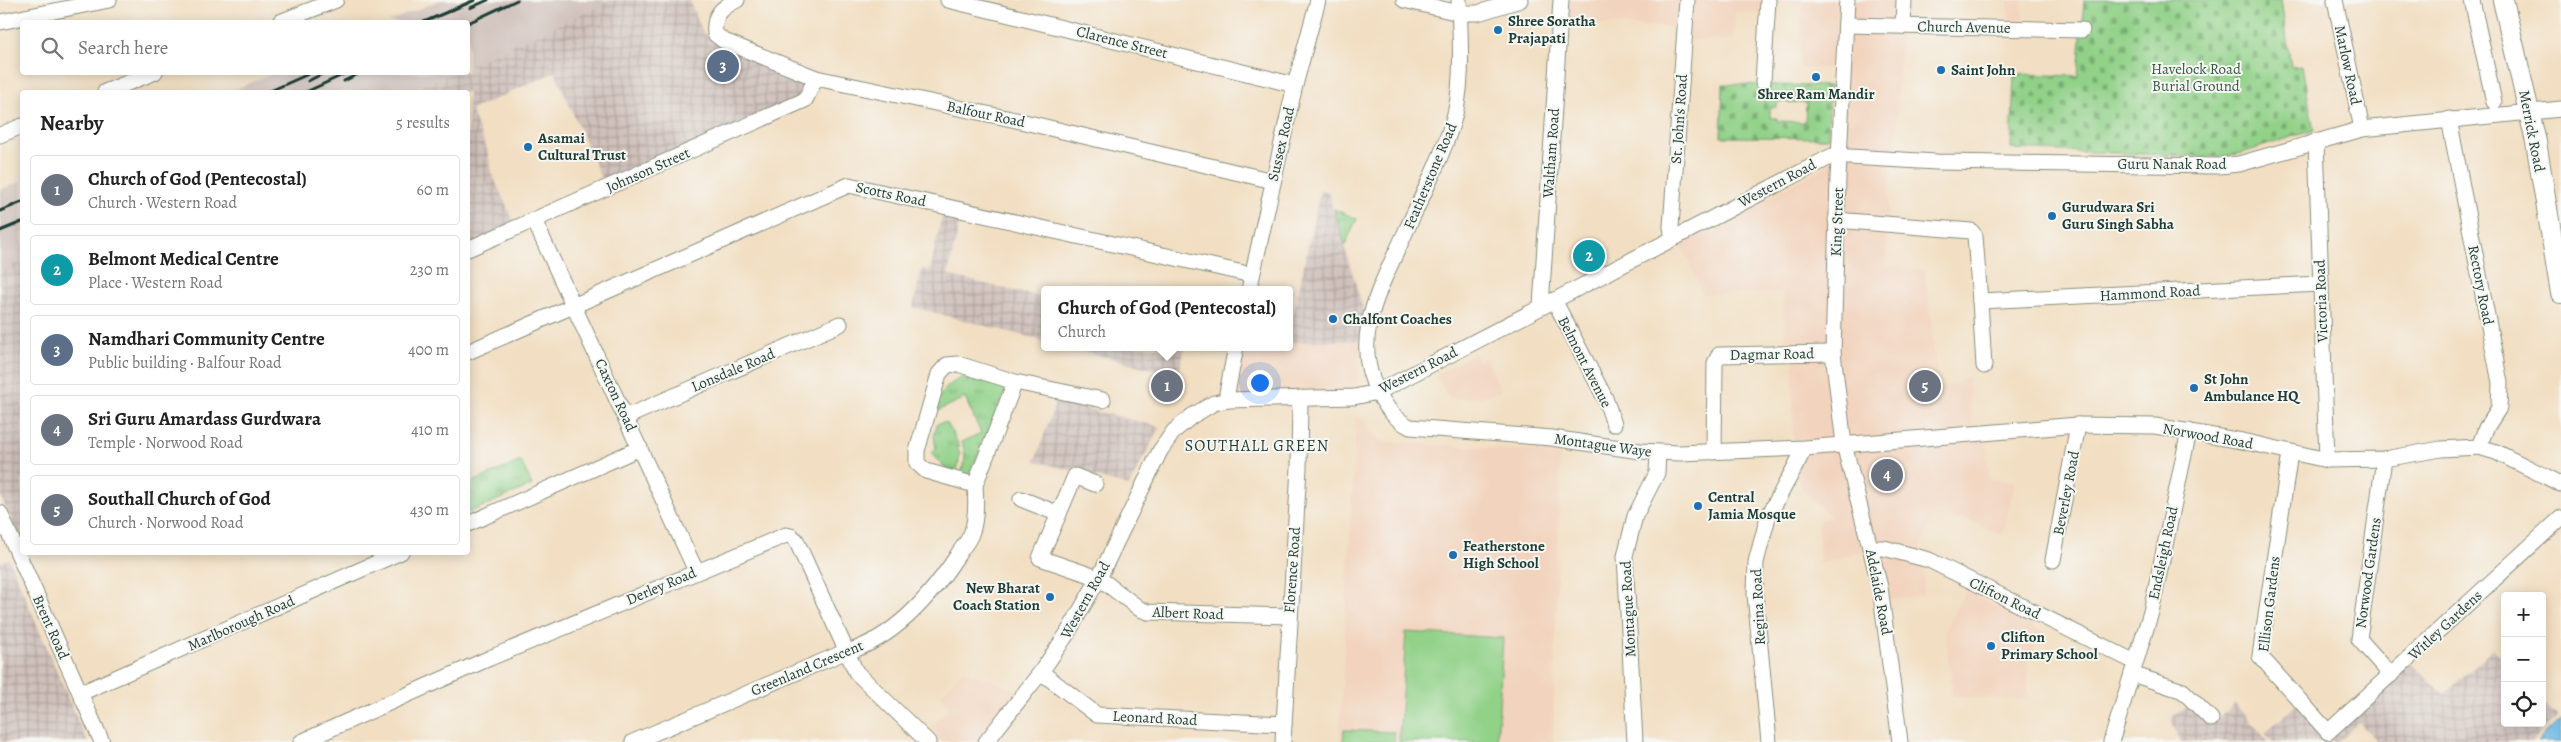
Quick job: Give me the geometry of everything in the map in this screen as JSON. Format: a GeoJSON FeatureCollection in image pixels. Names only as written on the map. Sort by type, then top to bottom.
{"type":"FeatureCollection","features":[{"type":"Feature","properties":{"kind":"main road","name":"Merrick Road"},"geometry":{"type":"LineString","coordinates":[[2503,0],[2529,112],[2561,293]]}},
{"type":"Feature","properties":{"kind":"street"},"geometry":{"type":"LineString","coordinates":[[0,22],[109,0]]}},
{"type":"Feature","properties":{"kind":"street"},"geometry":{"type":"LineString","coordinates":[[285,20],[336,0]]}},
{"type":"Feature","properties":{"kind":"street","name":"Balfour Road"},"geometry":{"type":"LineString","coordinates":[[737,0],[725,6],[717,14],[714,24],[715,34],[724,41],[816,78],[1016,120],[1273,181]]}},
{"type":"Feature","properties":{"kind":"street","name":"Clarence Street"},"geometry":{"type":"LineString","coordinates":[[948,0],[1295,85]]}},
{"type":"Feature","properties":{"kind":"street","name":"Sussex Road"},"geometry":{"type":"LineString","coordinates":[[1250,286],[1295,85],[1318,0]]}},
{"type":"Feature","properties":{"kind":"street"},"geometry":{"type":"LineString","coordinates":[[1404,0],[1459,6],[1486,12],[1520,0]]}},
{"type":"Feature","properties":{"kind":"street","name":"Waltham Road"},"geometry":{"type":"LineString","coordinates":[[1547,303],[1561,0]]}},
{"type":"Feature","properties":{"kind":"street","name":"St. John's Road"},"geometry":{"type":"LineString","coordinates":[[1673,239],[1671,227],[1687,0]]}},
{"type":"Feature","properties":{"kind":"street"},"geometry":{"type":"LineString","coordinates":[[1762,82],[1768,0]]}},
{"type":"Feature","properties":{"kind":"street","name":"King Street"},"geometry":{"type":"LineString","coordinates":[[1844,444],[1833,353],[1836,220],[1847,0]]}},
{"type":"Feature","properties":{"kind":"street"},"geometry":{"type":"LineString","coordinates":[[1903,26],[1904,0]]}},
{"type":"Feature","properties":{"kind":"street","name":"Marlow Road"},"geometry":{"type":"LineString","coordinates":[[2335,0],[2362,129]]}},
{"type":"Feature","properties":{"kind":"street"},"geometry":{"type":"LineString","coordinates":[[2472,0],[2495,81],[2494,102]]}},
{"type":"Feature","properties":{"kind":"street","name":"Featherstone Road"},"geometry":{"type":"LineString","coordinates":[[1378,392],[1371,380],[1366,360],[1371,313],[1445,146],[1454,119],[1459,88],[1459,6]]}},
{"type":"Feature","properties":{"kind":"street","name":"Church Avenue"},"geometry":{"type":"LineString","coordinates":[[1846,25],[2082,30]]}},
{"type":"Feature","properties":{"kind":"street"},"geometry":{"type":"LineString","coordinates":[[110,90],[148,75]]}},
{"type":"Feature","properties":{"kind":"street","name":"Johnson Street"},"geometry":{"type":"LineString","coordinates":[[470,248],[805,100],[816,78]]}},
{"type":"Feature","properties":{"kind":"street","name":"Guru Nanak Road"},"geometry":{"type":"LineString","coordinates":[[1839,156],[1937,162],[2219,166],[2239,164],[2362,129],[2561,109]]}},
{"type":"Feature","properties":{"kind":"street","name":"Rectory Road"},"geometry":{"type":"LineString","coordinates":[[2449,120],[2500,383],[2499,408],[2486,428],[2479,447]]}},
{"type":"Feature","properties":{"kind":"street"},"geometry":{"type":"LineString","coordinates":[[0,135],[20,127]]}},
{"type":"Feature","properties":{"kind":"street","name":"Victoria Road"},"geometry":{"type":"LineString","coordinates":[[2316,141],[2327,460]]}},
{"type":"Feature","properties":{"kind":"street","name":"Western Road"},"geometry":{"type":"LineString","coordinates":[[986,742],[1042,672],[1099,578],[1160,451],[1174,431],[1192,416],[1214,403],[1228,400],[1354,397],[1378,392],[1825,158],[1839,156]]}},
{"type":"Feature","properties":{"kind":"street","name":"Scotts Road"},"geometry":{"type":"LineString","coordinates":[[470,351],[849,185],[1252,275]]}},
{"type":"Feature","properties":{"kind":"street","name":"Caxton Road"},"geometry":{"type":"LineString","coordinates":[[534,220],[696,571]]}},
{"type":"Feature","properties":{"kind":"street"},"geometry":{"type":"LineString","coordinates":[[1836,220],[1971,231],[1975,236],[1984,366]]}},
{"type":"Feature","properties":{"kind":"street","name":"Hammond Road"},"geometry":{"type":"LineString","coordinates":[[1980,302],[2320,284]]}},
{"type":"Feature","properties":{"kind":"street","name":"Belmont Avenue"},"geometry":{"type":"LineString","coordinates":[[1547,303],[1603,394],[1614,424]]}},
{"type":"Feature","properties":{"kind":"street","name":"Lonsdale Road"},"geometry":{"type":"LineString","coordinates":[[626,417],[840,324]]}},
{"type":"Feature","properties":{"kind":"street"},"geometry":{"type":"LineString","coordinates":[[1228,400],[1227,393],[1235,351]]}},
{"type":"Feature","properties":{"kind":"street","name":"Dagmar Road"},"geometry":{"type":"LineString","coordinates":[[1714,452],[1714,363],[1719,355],[1833,353]]}},
{"type":"Feature","properties":{"kind":"street"},"geometry":{"type":"LineString","coordinates":[[1015,382],[975,485],[926,471],[917,462],[917,451],[939,374],[946,365],[958,364],[1015,382],[1103,400]]}},
{"type":"Feature","properties":{"kind":"street","name":"Montague Waye"},"geometry":{"type":"LineString","coordinates":[[1378,392],[1392,414],[1410,427],[1552,438],[1658,453],[1805,448],[1844,444]]}},
{"type":"Feature","properties":{"kind":"street","name":"Florence Road"},"geometry":{"type":"LineString","coordinates":[[1283,742],[1299,468],[1300,398]]}},
{"type":"Feature","properties":{"kind":"street","name":"Norwood Road"},"geometry":{"type":"LineString","coordinates":[[1844,444],[2078,425],[2123,424],[2189,431],[2327,460],[2384,459],[2441,449],[2479,447],[2496,452],[2561,484]]}},
{"type":"Feature","properties":{"kind":"street","name":"Beverley Road"},"geometry":{"type":"LineString","coordinates":[[2053,560],[2078,425]]}},
{"type":"Feature","properties":{"kind":"street","name":"Endsleigh Road"},"geometry":{"type":"LineString","coordinates":[[2111,742],[2151,612],[2189,431]]}},
{"type":"Feature","properties":{"kind":"street","name":"Adelaide Road"},"geometry":{"type":"LineString","coordinates":[[1844,444],[1854,490],[1871,548],[1884,608],[1900,742]]}},
{"type":"Feature","properties":{"kind":"street"},"geometry":{"type":"LineString","coordinates":[[470,523],[640,448]]}},
{"type":"Feature","properties":{"kind":"street","name":"Regina Road"},"geometry":{"type":"LineString","coordinates":[[1769,742],[1755,577],[1761,538],[1768,517],[1805,448]]}},
{"type":"Feature","properties":{"kind":"street"},"geometry":{"type":"LineString","coordinates":[[1779,449],[1788,463],[1789,479]]}},
{"type":"Feature","properties":{"kind":"street","name":"Ellison Gardens"},"geometry":{"type":"LineString","coordinates":[[2290,452],[2260,656],[2328,732]]}},
{"type":"Feature","properties":{"kind":"street","name":"Montague Road"},"geometry":{"type":"LineString","coordinates":[[1635,742],[1625,556],[1635,516],[1657,473],[1658,453]]}},
{"type":"Feature","properties":{"kind":"street","name":"Norwood Gardens"},"geometry":{"type":"LineString","coordinates":[[2384,459],[2359,639],[2391,675]]}},
{"type":"Feature","properties":{"kind":"street"},"geometry":{"type":"LineString","coordinates":[[1021,499],[1059,514],[1075,476],[1095,484]]}},
{"type":"Feature","properties":{"kind":"street","name":"Greenland Crescent"},"geometry":{"type":"LineString","coordinates":[[634,742],[846,652],[853,651],[908,617],[940,582],[972,533],[976,500],[975,485]]}},
{"type":"Feature","properties":{"kind":"street","name":"Brent Road"},"geometry":{"type":"LineString","coordinates":[[0,512],[20,548]]}},
{"type":"Feature","properties":{"kind":"street","name":"Albert Road"},"geometry":{"type":"LineString","coordinates":[[1059,514],[1040,558],[1099,578],[1140,609],[1148,612],[1289,616]]}},
{"type":"Feature","properties":{"kind":"street","name":"Witley Gardens"},"geometry":{"type":"LineString","coordinates":[[2328,732],[2556,523]]}},
{"type":"Feature","properties":{"kind":"street","name":"Derley Road"},"geometry":{"type":"LineString","coordinates":[[301,742],[780,536],[791,536],[796,540],[856,672],[928,742]]}},
{"type":"Feature","properties":{"kind":"street","name":"Clifton Road"},"geometry":{"type":"LineString","coordinates":[[1871,548],[1884,548],[1929,560],[2132,674]]}},
{"type":"Feature","properties":{"kind":"street","name":"Brent Road"},"geometry":{"type":"LineString","coordinates":[[23,555],[102,742]]}},
{"type":"Feature","properties":{"kind":"street","name":"Marlborough Road"},"geometry":{"type":"LineString","coordinates":[[81,693],[394,555]]}},
{"type":"Feature","properties":{"kind":"street","name":"Leonard Road"},"geometry":{"type":"LineString","coordinates":[[1042,672],[1097,715],[1284,724]]}},
{"type":"Feature","properties":{"kind":"street"},"geometry":{"type":"LineString","coordinates":[[2132,674],[2183,692],[2211,720]]}},
{"type":"Feature","properties":{"kind":"shaded area"},"geometry":{"type":"Polygon","coordinates":[[[440,0],[613,0],[470,64],[470,20],[393,20],[440,0]]]}},
{"type":"Feature","properties":{"kind":"shaded area"},"geometry":{"type":"Polygon","coordinates":[[[613,0],[689,0],[704,34],[809,79],[799,98],[604,185],[555,72],[471,110],[488,152],[492,174],[515,224],[470,244],[470,90],[412,90],[446,75],[470,75],[470,64],[613,0]]]}},
{"type":"Feature","properties":{"kind":"shaded area"},"geometry":{"type":"Polygon","coordinates":[[[1554,0],[1902,0],[1895,155],[1891,162],[1886,266],[1925,270],[1939,389],[1967,378],[1974,435],[1985,435],[1990,480],[2015,481],[2003,536],[1962,517],[1959,521],[1935,512],[1919,551],[1925,554],[1923,595],[1883,600],[1869,550],[1820,564],[1818,521],[1832,517],[1801,489],[1793,436],[1793,349],[1785,349],[1783,293],[1703,294],[1680,243],[1822,169],[1838,154],[1841,68],[1800,68],[1802,2],[1768,3],[1767,15],[1735,12],[1734,40],[1683,40],[1683,28],[1554,22],[1554,0]]]}},
{"type":"Feature","properties":{"kind":"shaded area"},"geometry":{"type":"Polygon","coordinates":[[[2008,0],[2023,0],[2023,20],[2008,19],[2008,0]]]}},
{"type":"Feature","properties":{"kind":"shaded area"},"geometry":{"type":"Polygon","coordinates":[[[269,75],[446,75],[412,90],[234,90],[269,75]]]}},
{"type":"Feature","properties":{"kind":"shaded area"},"geometry":{"type":"Polygon","coordinates":[[[20,182],[20,262],[0,270],[0,190],[20,182]]]}},
{"type":"Feature","properties":{"kind":"shaded area"},"geometry":{"type":"Polygon","coordinates":[[[1320,191],[1328,191],[1364,312],[1360,340],[1293,342],[1293,316],[1320,191]]]}},
{"type":"Feature","properties":{"kind":"shaded area"},"geometry":{"type":"Polygon","coordinates":[[[943,210],[961,214],[948,275],[1041,297],[1041,340],[913,307],[922,269],[930,271],[943,210]]]}},
{"type":"Feature","properties":{"kind":"shaded area"},"geometry":{"type":"Polygon","coordinates":[[[20,262],[19,538],[0,495],[0,270],[20,262]]]}},
{"type":"Feature","properties":{"kind":"shaded area"},"geometry":{"type":"Polygon","coordinates":[[[1360,340],[1357,402],[1236,399],[1245,351],[1293,351],[1293,342],[1360,340]]]}},
{"type":"Feature","properties":{"kind":"shaded area"},"geometry":{"type":"Polygon","coordinates":[[[1082,351],[1184,351],[1178,376],[1082,351]]]}},
{"type":"Feature","properties":{"kind":"shaded area"},"geometry":{"type":"Polygon","coordinates":[[[1474,353],[1478,361],[1486,358],[1501,391],[1481,397],[1450,399],[1435,376],[1474,353]]]}},
{"type":"Feature","properties":{"kind":"shaded area"},"geometry":{"type":"Polygon","coordinates":[[[1056,401],[1160,427],[1129,486],[1035,461],[1056,401]]]}},
{"type":"Feature","properties":{"kind":"shaded area","name":"Featherstone High School"},"geometry":{"type":"Polygon","coordinates":[[[1356,416],[1367,421],[1371,433],[1383,442],[1560,452],[1553,742],[1339,742],[1356,416]]]}},
{"type":"Feature","properties":{"kind":"shaded area"},"geometry":{"type":"Polygon","coordinates":[[[9,559],[87,742],[0,742],[0,562],[9,559]]]}},
{"type":"Feature","properties":{"kind":"shaded area","name":"Clifton Primary School"},"geometry":{"type":"Polygon","coordinates":[[[1966,590],[2043,632],[2028,661],[2028,700],[1953,697],[1945,631],[1966,590]]]}},
{"type":"Feature","properties":{"kind":"shaded area"},"geometry":{"type":"Polygon","coordinates":[[[2493,649],[2501,657],[2501,727],[2546,727],[2546,705],[2558,717],[2531,742],[2377,742],[2359,722],[2337,742],[2273,742],[2265,733],[2300,701],[2328,734],[2409,661],[2444,695],[2493,649]]]}},
{"type":"Feature","properties":{"kind":"shaded area"},"geometry":{"type":"Polygon","coordinates":[[[964,670],[1017,691],[975,742],[942,742],[928,730],[950,707],[940,696],[964,670]]]}},
{"type":"Feature","properties":{"kind":"shaded area"},"geometry":{"type":"Polygon","coordinates":[[[2191,704],[2211,725],[2235,704],[2269,742],[2181,742],[2172,722],[2172,717],[2191,704]]]}},
{"type":"Feature","properties":{"kind":"green space","name":"Havelock Road Burial Ground"},"geometry":{"type":"Polygon","coordinates":[[[2084,0],[2281,0],[2291,67],[2302,66],[2314,130],[2242,153],[2220,157],[2011,149],[2014,74],[2078,76],[2084,0]]]}},
{"type":"Feature","properties":{"kind":"green space"},"geometry":{"type":"Polygon","coordinates":[[[1723,84],[1830,86],[1828,138],[1721,137],[1723,84]],[[1778,102],[1777,107],[1770,108],[1770,118],[1777,118],[1777,121],[1805,122],[1806,103],[1778,102]]]}},
{"type":"Feature","properties":{"kind":"green space"},"geometry":{"type":"Polygon","coordinates":[[[1334,209],[1357,219],[1345,245],[1334,209]]]}},
{"type":"Feature","properties":{"kind":"green space"},"geometry":{"type":"Polygon","coordinates":[[[964,377],[1004,383],[1006,391],[968,477],[960,474],[965,458],[962,442],[981,433],[965,398],[931,414],[936,402],[947,387],[964,377]]]}},
{"type":"Feature","properties":{"kind":"green space"},"geometry":{"type":"Polygon","coordinates":[[[947,423],[960,447],[956,446],[960,454],[957,472],[944,467],[931,453],[936,449],[934,436],[937,424],[947,423]]]}},
{"type":"Feature","properties":{"kind":"green space"},"geometry":{"type":"Polygon","coordinates":[[[521,461],[532,485],[470,512],[470,483],[521,461]]]}},
{"type":"Feature","properties":{"kind":"green space"},"geometry":{"type":"Polygon","coordinates":[[[1406,632],[1503,638],[1497,742],[1399,742],[1406,632]]]}},
{"type":"Feature","properties":{"kind":"green space"},"geometry":{"type":"Polygon","coordinates":[[[1344,730],[1394,732],[1394,742],[1343,742],[1344,730]]]}},
{"type":"Feature","properties":{"kind":"water"},"geometry":{"type":"Polygon","coordinates":[[[2561,719],[2561,742],[2537,742],[2561,719]]]}},
{"type":"Feature","properties":{"kind":"railway"},"geometry":{"type":"LineString","coordinates":[[429,20],[475,0]]}},
{"type":"Feature","properties":{"kind":"railway"},"geometry":{"type":"LineString","coordinates":[[470,8],[488,0]]}},
{"type":"Feature","properties":{"kind":"railway"},"geometry":{"type":"LineString","coordinates":[[470,22],[517,0]]}},
{"type":"Feature","properties":{"kind":"railway"},"geometry":{"type":"LineString","coordinates":[[272,90],[306,75]]}},
{"type":"Feature","properties":{"kind":"railway"},"geometry":{"type":"LineString","coordinates":[[308,81],[320,75]]}},
{"type":"Feature","properties":{"kind":"railway"},"geometry":{"type":"LineString","coordinates":[[310,90],[343,75]]}},
{"type":"Feature","properties":{"kind":"railway"},"geometry":{"type":"LineString","coordinates":[[344,81],[356,75]]}},
{"type":"Feature","properties":{"kind":"railway"},"geometry":{"type":"LineString","coordinates":[[0,211],[20,203]]}},
{"type":"Feature","properties":{"kind":"railway"},"geometry":{"type":"LineString","coordinates":[[0,231],[20,223]]}},
{"type":"Feature","properties":{"kind":"place","name":"Shree Soratha Prajapati"},"geometry":{"type":"Point","coordinates":[1498,30]}},
{"type":"Feature","properties":{"kind":"place","name":"Namdhari Community Centre"},"geometry":{"type":"Point","coordinates":[723,66]}},
{"type":"Feature","properties":{"kind":"place","name":"Saint John"},"geometry":{"type":"Point","coordinates":[1941,70]}},
{"type":"Feature","properties":{"kind":"place","name":"Shree Ram Mandir"},"geometry":{"type":"Point","coordinates":[1816,77]}},
{"type":"Feature","properties":{"kind":"place","name":"Asamai Cultural Trust"},"geometry":{"type":"Point","coordinates":[528,147]}},
{"type":"Feature","properties":{"kind":"place","name":"Gurudwara Sri Guru Singh Sabha"},"geometry":{"type":"Point","coordinates":[2052,216]}},
{"type":"Feature","properties":{"kind":"place","name":"Belmont Medical Centre"},"geometry":{"type":"Point","coordinates":[1589,256]}},
{"type":"Feature","properties":{"kind":"place","name":"Chalfont Coaches"},"geometry":{"type":"Point","coordinates":[1333,319]}},
{"type":"Feature","properties":{"kind":"place","name":"Church of God (Pentecostal)"},"geometry":{"type":"Point","coordinates":[1167,386]}},
{"type":"Feature","properties":{"kind":"place","name":"Southall Church of God"},"geometry":{"type":"Point","coordinates":[1925,386]}},
{"type":"Feature","properties":{"kind":"place","name":"St John Ambulance HQ"},"geometry":{"type":"Point","coordinates":[2194,388]}},
{"type":"Feature","properties":{"kind":"place","name":"Sri Guru Amardass Gurdwara"},"geometry":{"type":"Point","coordinates":[1887,475]}},
{"type":"Feature","properties":{"kind":"place","name":"Central Jamia Mosque"},"geometry":{"type":"Point","coordinates":[1698,506]}},
{"type":"Feature","properties":{"kind":"place","name":"Featherstone High School"},"geometry":{"type":"Point","coordinates":[1453,555]}},
{"type":"Feature","properties":{"kind":"place","name":"New Bharat Coach Station"},"geometry":{"type":"Point","coordinates":[1050,597]}},
{"type":"Feature","properties":{"kind":"place","name":"Clifton Primary School"},"geometry":{"type":"Point","coordinates":[1991,646]}},
{"type":"Feature","properties":{"kind":"district","name":"SOUTHALL GREEN"},"geometry":{"type":"Point","coordinates":[1257,445]}}]}
